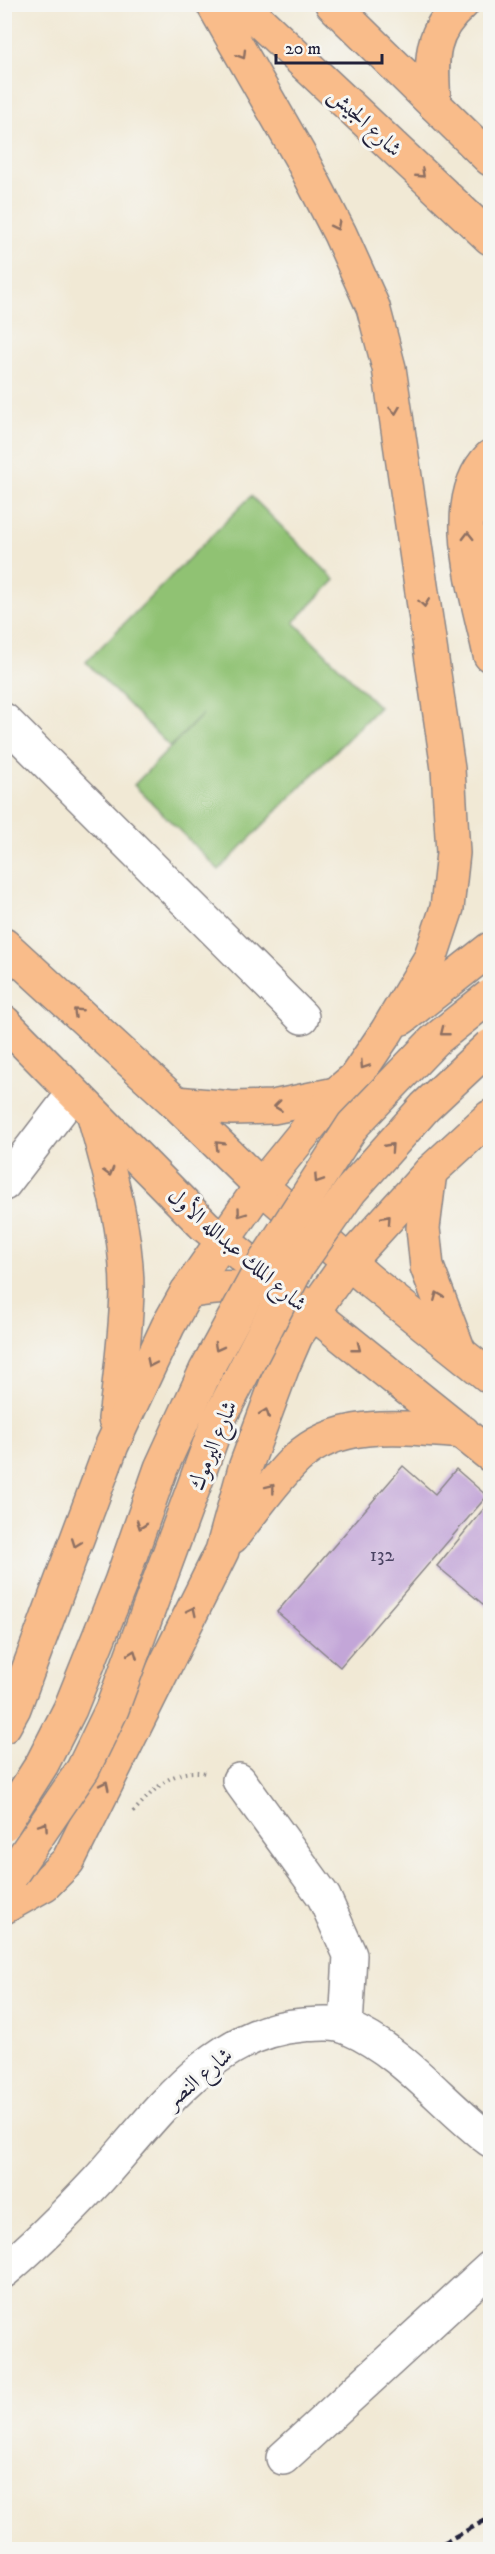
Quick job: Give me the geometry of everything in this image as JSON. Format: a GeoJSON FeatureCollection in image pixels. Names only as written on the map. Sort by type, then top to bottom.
{"type":"FeatureCollection","features":[{"type":"Feature","properties":{"kind":"main road"},"geometry":{"type":"LineString","coordinates":[[4,1726],[14,1708],[112,1445],[168,1326],[187,1292],[261,1186],[336,1094],[355,1078],[430,959],[447,908],[453,853],[448,769],[389,368],[373,307],[340,234],[301,158],[213,4]]}},
{"type":"Feature","properties":{"kind":"main road","name":"شارع الجيش"},"geometry":{"type":"LineString","coordinates":[[241,4],[490,238]]}},
{"type":"Feature","properties":{"kind":"main road"},"geometry":{"type":"LineString","coordinates":[[332,4],[490,159]]}},
{"type":"Feature","properties":{"kind":"main road"},"geometry":{"type":"LineString","coordinates":[[434,104],[431,59],[434,45],[447,19],[462,4]]}},
{"type":"Feature","properties":{"kind":"main road"},"geometry":{"type":"LineString","coordinates":[[490,457],[482,465],[472,486],[467,508],[468,546],[490,655]]}},
{"type":"Feature","properties":{"kind":"main road"},"geometry":{"type":"LineString","coordinates":[[4,945],[176,1103],[261,1186],[348,1262],[490,1377]]}},
{"type":"Feature","properties":{"kind":"main road"},"geometry":{"type":"LineString","coordinates":[[387,1030],[490,949]]}},
{"type":"Feature","properties":{"kind":"main road","name":"شارع اليرموك"},"geometry":{"type":"LineString","coordinates":[[4,1824],[42,1764],[70,1709],[121,1582],[161,1468],[206,1370],[264,1263],[353,1125],[434,1041],[490,996]]}},
{"type":"Feature","properties":{"kind":"main road","name":"شارع الملك عبدالله الأول"},"geometry":{"type":"LineString","coordinates":[[4,1022],[84,1105],[222,1240],[490,1455]]}},
{"type":"Feature","properties":{"kind":"main road","name":"شارع اليرموك"},"geometry":{"type":"LineString","coordinates":[[8,1882],[83,1769],[112,1709],[157,1593],[218,1421],[299,1264],[351,1190],[425,1107],[490,1046]]}},
{"type":"Feature","properties":{"kind":"main road"},"geometry":{"type":"LineString","coordinates":[[176,1103],[232,1108],[273,1107],[336,1094]]}},
{"type":"Feature","properties":{"kind":"main road"},"geometry":{"type":"LineString","coordinates":[[84,1105],[117,1200],[126,1281],[121,1362],[112,1445]]}},
{"type":"Feature","properties":{"kind":"main road"},"geometry":{"type":"LineString","coordinates":[[4,1907],[45,1884],[68,1861],[222,1551],[245,1468],[296,1336],[348,1262],[430,1172],[490,1117]]}},
{"type":"Feature","properties":{"kind":"main road"},"geometry":{"type":"LineString","coordinates":[[430,1172],[423,1228],[427,1267],[459,1351]]}},
{"type":"Feature","properties":{"kind":"main road"},"geometry":{"type":"LineString","coordinates":[[187,1292],[234,1287],[254,1293],[267,1305],[277,1321],[281,1334],[283,1366]]}},
{"type":"Feature","properties":{"kind":"main road"},"geometry":{"type":"LineString","coordinates":[[222,1551],[276,1481],[297,1458],[321,1442],[351,1431],[383,1428],[463,1432]]}},
{"type":"Feature","properties":{"kind":"street"},"geometry":{"type":"LineString","coordinates":[[4,720],[302,1017]]}},
{"type":"Feature","properties":{"kind":"street"},"geometry":{"type":"LineString","coordinates":[[4,1184],[84,1105]]}},
{"type":"Feature","properties":{"kind":"street"},"geometry":{"type":"LineString","coordinates":[[227,1777],[324,1897],[350,1954],[346,2027]]}},
{"type":"Feature","properties":{"kind":"street","name":"شارع النصر"},"geometry":{"type":"LineString","coordinates":[[4,2271],[73,2206],[162,2105],[206,2066],[239,2043],[269,2031],[296,2025],[325,2023],[346,2027],[373,2042],[400,2062],[490,2140]]}},
{"type":"Feature","properties":{"kind":"street"},"geometry":{"type":"LineString","coordinates":[[283,2458],[490,2268]]}},
{"type":"Feature","properties":{"kind":"path"},"geometry":{"type":"LineString","coordinates":[[162,1782],[191,1771],[227,1777]]}},
{"type":"Feature","properties":{"kind":"green space"},"geometry":{"type":"Polygon","coordinates":[[[251,496],[335,580],[294,622],[379,707],[219,870],[134,785],[203,714],[170,747],[86,662],[251,496]]]}},
{"type":"Feature","properties":{"kind":"building"},"geometry":{"type":"Polygon","coordinates":[[[403,1466],[435,1494],[456,1469],[487,1496],[340,1667],[277,1612],[403,1466]]]}},
{"type":"Feature","properties":{"kind":"building"},"geometry":{"type":"Polygon","coordinates":[[[490,1501],[490,1610],[437,1566],[490,1501]]]}},
{"type":"Feature","properties":{"kind":"railway"},"geometry":{"type":"LineString","coordinates":[[430,2550],[490,2518]]}}]}
